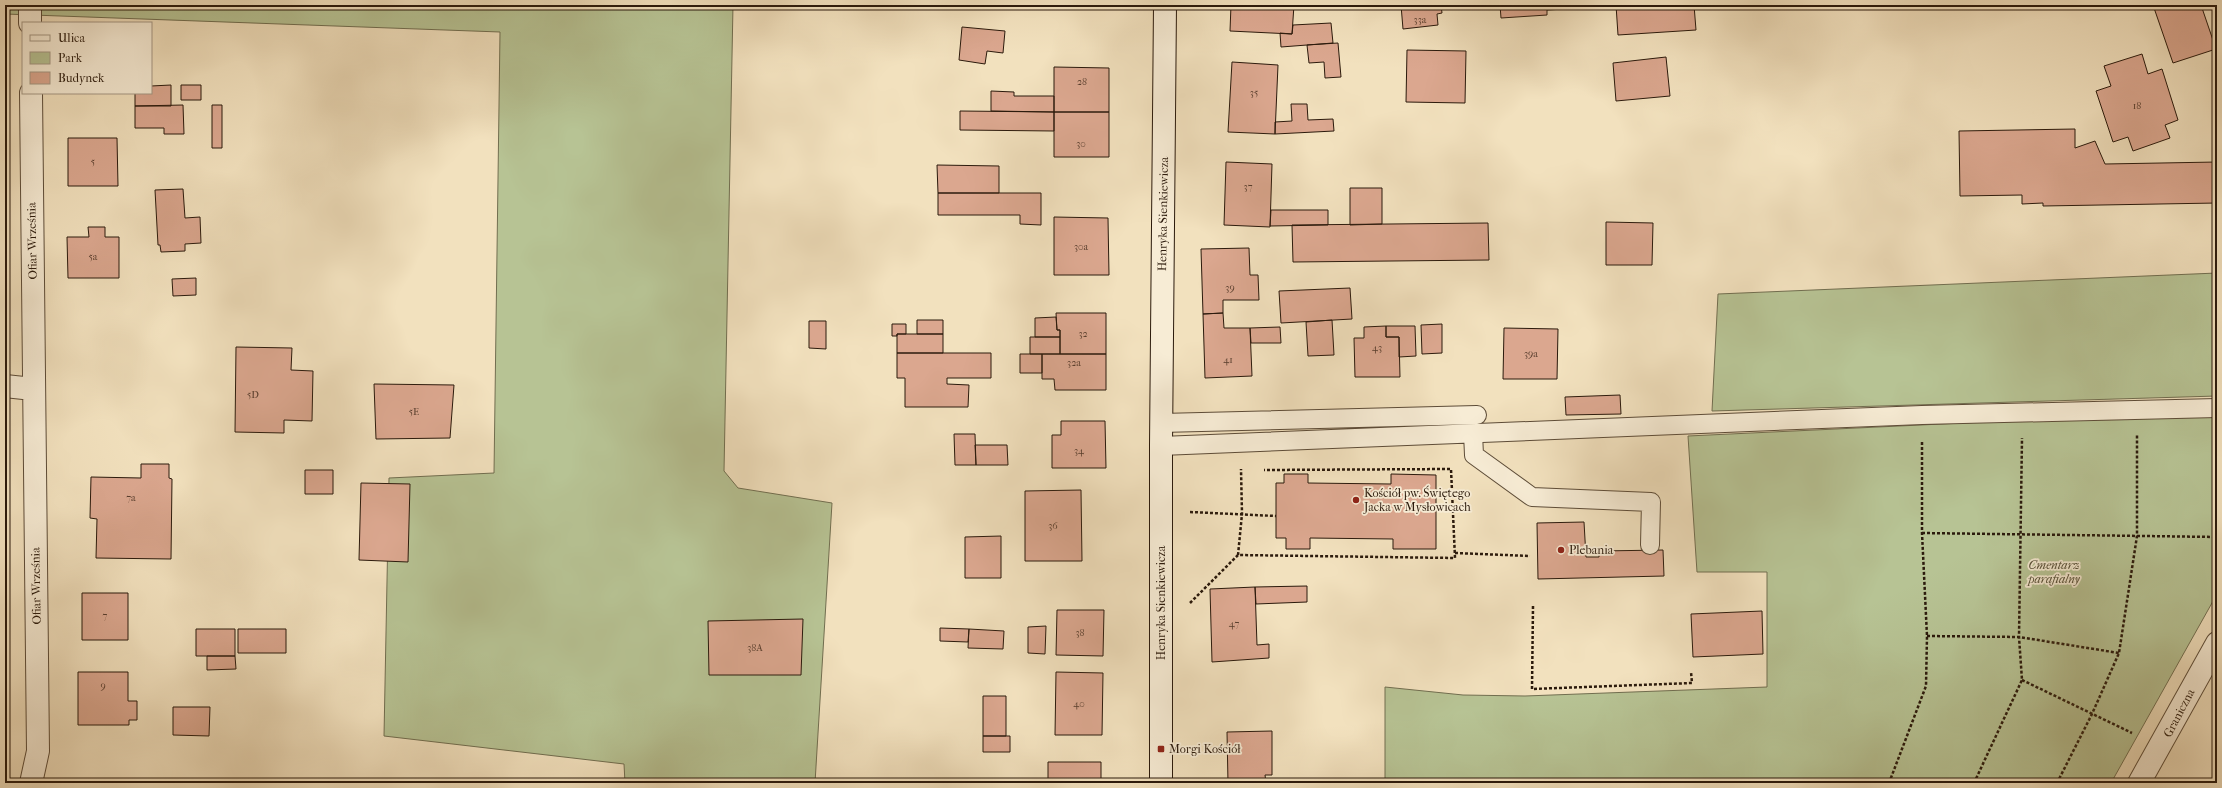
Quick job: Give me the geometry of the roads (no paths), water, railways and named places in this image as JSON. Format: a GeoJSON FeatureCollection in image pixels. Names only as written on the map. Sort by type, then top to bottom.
{"type":"FeatureCollection","features":[{"type":"Feature","properties":{"kind":"street"},"geometry":{"type":"LineString","coordinates":[[30,5],[30,22]]}},
{"type":"Feature","properties":{"kind":"street","name":"Henryka Sienkiewicza"},"geometry":{"type":"LineString","coordinates":[[1161,783],[1161,446],[1165,5]]}},
{"type":"Feature","properties":{"kind":"street","name":"Ofiar Września"},"geometry":{"type":"LineString","coordinates":[[31,94],[38,751],[31,783]]}},
{"type":"Feature","properties":{"kind":"street"},"geometry":{"type":"LineString","coordinates":[[5,386],[33,389]]}},
{"type":"Feature","properties":{"kind":"street","name":"Graniczna"},"geometry":{"type":"LineString","coordinates":[[2139,783],[2217,643]]}},
{"type":"Feature","properties":{"kind":"lane"},"geometry":{"type":"LineString","coordinates":[[1161,446],[1922,415],[2217,408]]}},
{"type":"Feature","properties":{"kind":"lane"},"geometry":{"type":"LineString","coordinates":[[1162,423],[1477,415]]}},
{"type":"Feature","properties":{"kind":"lane"},"geometry":{"type":"LineString","coordinates":[[1473,433],[1474,455],[1532,497],[1651,502],[1650,545]]}},
{"type":"Feature","properties":{"kind":"place","name":"Kościół pw. Świętego Jacka w Mysłowicach"},"geometry":{"type":"Point","coordinates":[1356,500]}},
{"type":"Feature","properties":{"kind":"place","name":"Plebania"},"geometry":{"type":"Point","coordinates":[1561,550]}},
{"type":"Feature","properties":{"kind":"place","name":"Morgi Kościół"},"geometry":{"type":"Point","coordinates":[1161,749]}},
{"type":"Feature","properties":{"kind":"park label","name":"Cmentarz parafialny"},"geometry":{"type":"Point","coordinates":[2054,572]}}]}
